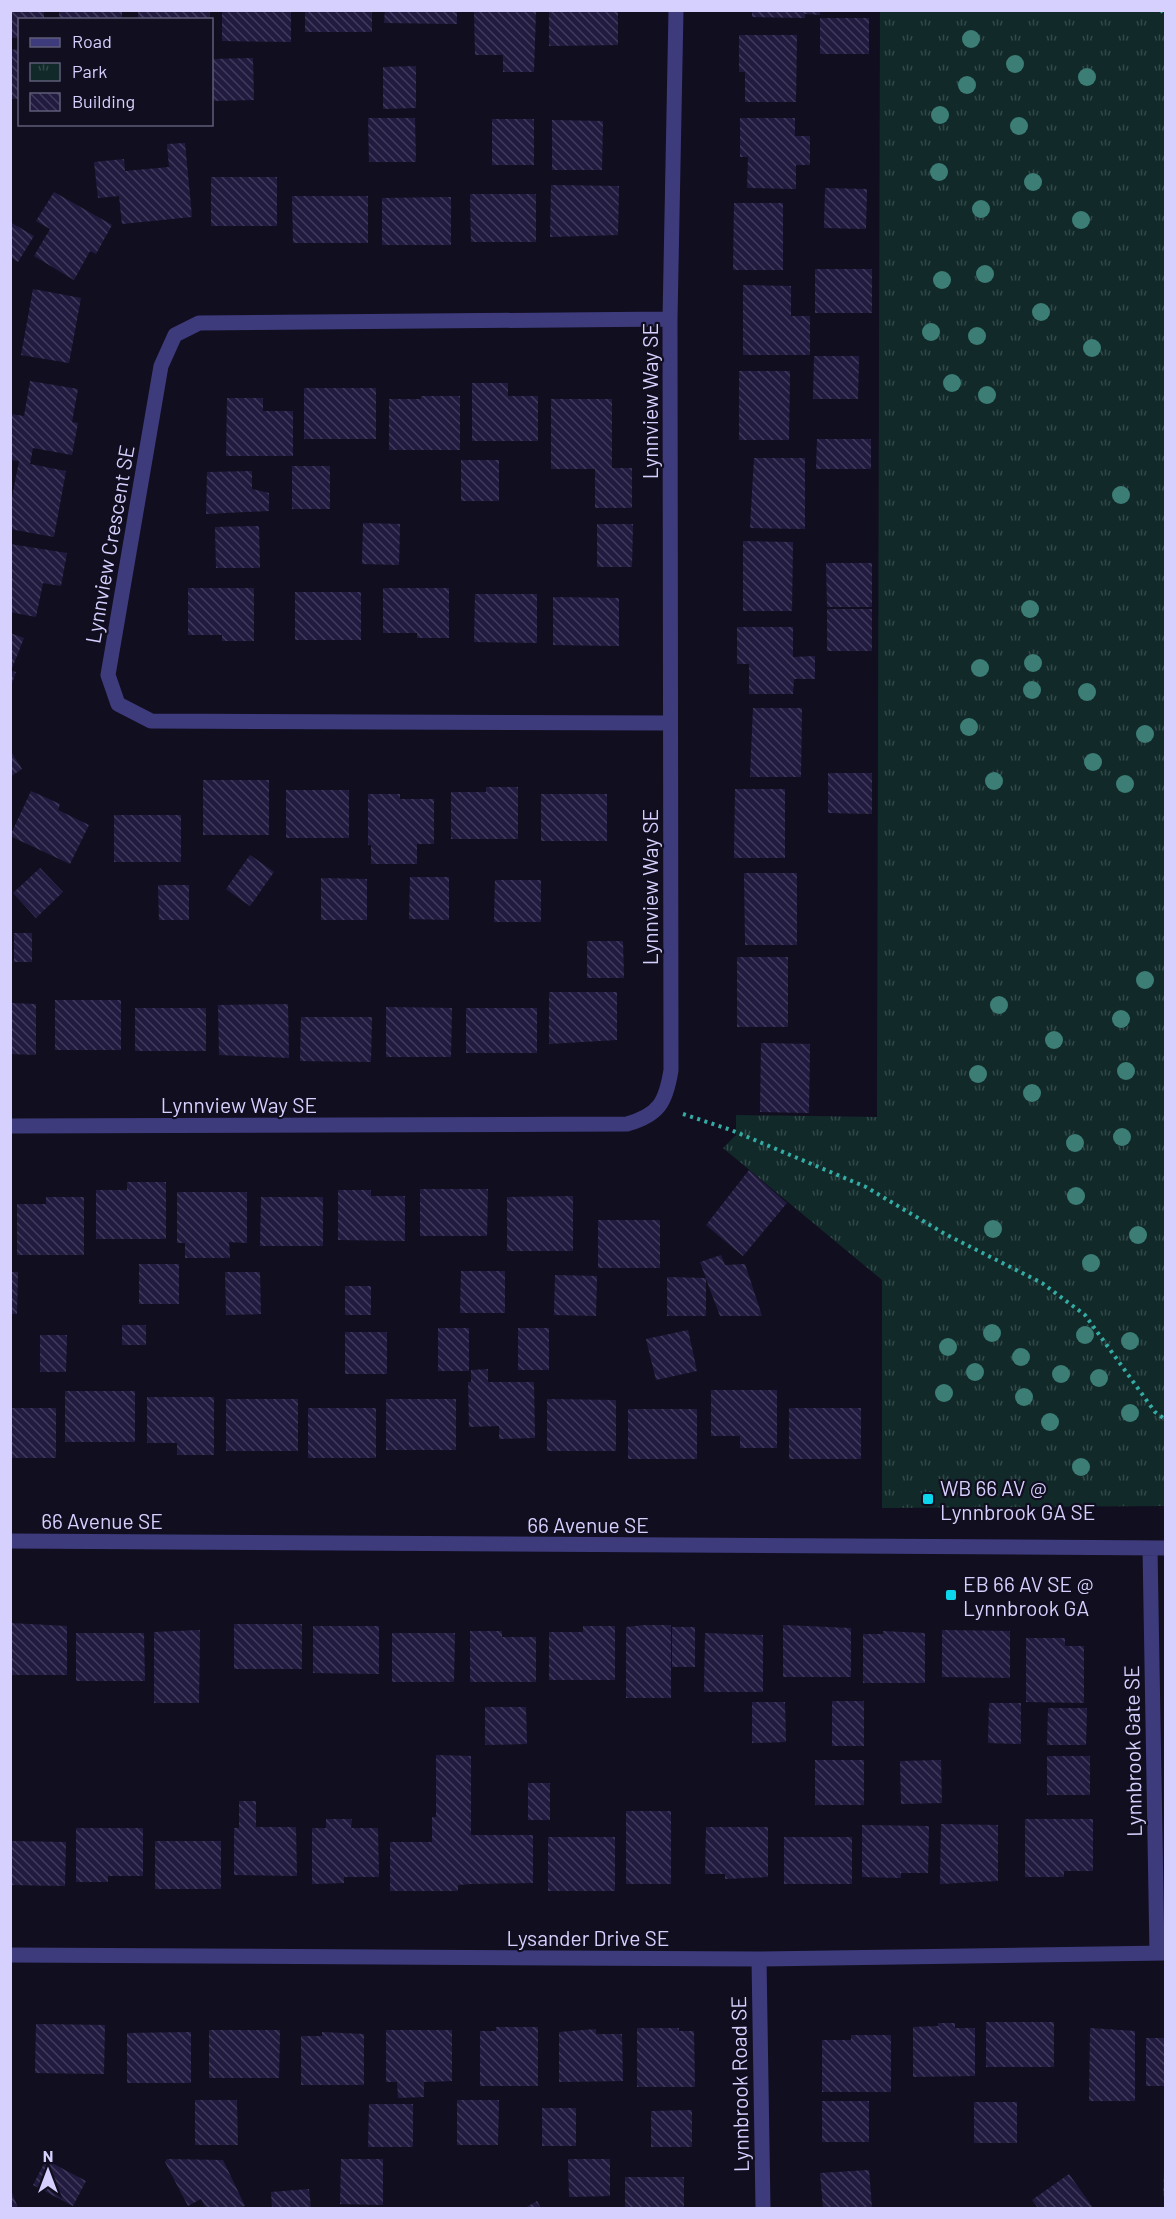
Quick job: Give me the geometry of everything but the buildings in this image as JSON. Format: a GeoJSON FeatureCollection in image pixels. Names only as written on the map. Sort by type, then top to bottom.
{"type":"FeatureCollection","features":[{"type":"Feature","properties":{"kind":"street","name":"Lynnview Way SE"},"geometry":{"type":"LineString","coordinates":[[10,1126],[627,1124],[647,1119],[660,1106],[668,1092],[671,1070],[670,319],[676,10]]}},
{"type":"Feature","properties":{"kind":"street","name":"Lynnview Crescent SE"},"geometry":{"type":"LineString","coordinates":[[669,723],[151,721],[118,704],[108,675],[161,366],[175,335],[199,322],[670,319]]}},
{"type":"Feature","properties":{"kind":"street","name":"66 Avenue SE"},"geometry":{"type":"LineString","coordinates":[[10,1541],[1158,1548]]}},
{"type":"Feature","properties":{"kind":"street","name":"Lynnbrook Gate SE"},"geometry":{"type":"LineString","coordinates":[[1158,1548],[1161,1953]]}},
{"type":"Feature","properties":{"kind":"street","name":"Lysander Drive SE"},"geometry":{"type":"LineString","coordinates":[[10,1955],[759,1959],[1161,1953]]}},
{"type":"Feature","properties":{"kind":"street","name":"Lynnbrook Road SE"},"geometry":{"type":"LineString","coordinates":[[759,1959],[763,2208]]}},
{"type":"Feature","properties":{"kind":"path"},"geometry":{"type":"LineString","coordinates":[[1161,10],[1166,16]]}},
{"type":"Feature","properties":{"kind":"path"},"geometry":{"type":"LineString","coordinates":[[660,1106],[731,1130],[866,1187],[945,1234],[1042,1283],[1085,1315],[1155,1412],[1166,1420]]}},
{"type":"Feature","properties":{"kind":"green space"},"geometry":{"type":"Polygon","coordinates":[[[880,11],[1165,11],[1165,1506],[882,1508],[882,1280],[723,1148],[736,1135],[736,1115],[877,1117],[880,11]]]}},
{"type":"Feature","properties":{"kind":"place","name":"WB 66 AV @ Lynnbrook GA SE"},"geometry":{"type":"Point","coordinates":[928,1499]}},
{"type":"Feature","properties":{"kind":"place","name":"EB 66 AV SE @ Lynnbrook GA"},"geometry":{"type":"Point","coordinates":[951,1595]}}]}
